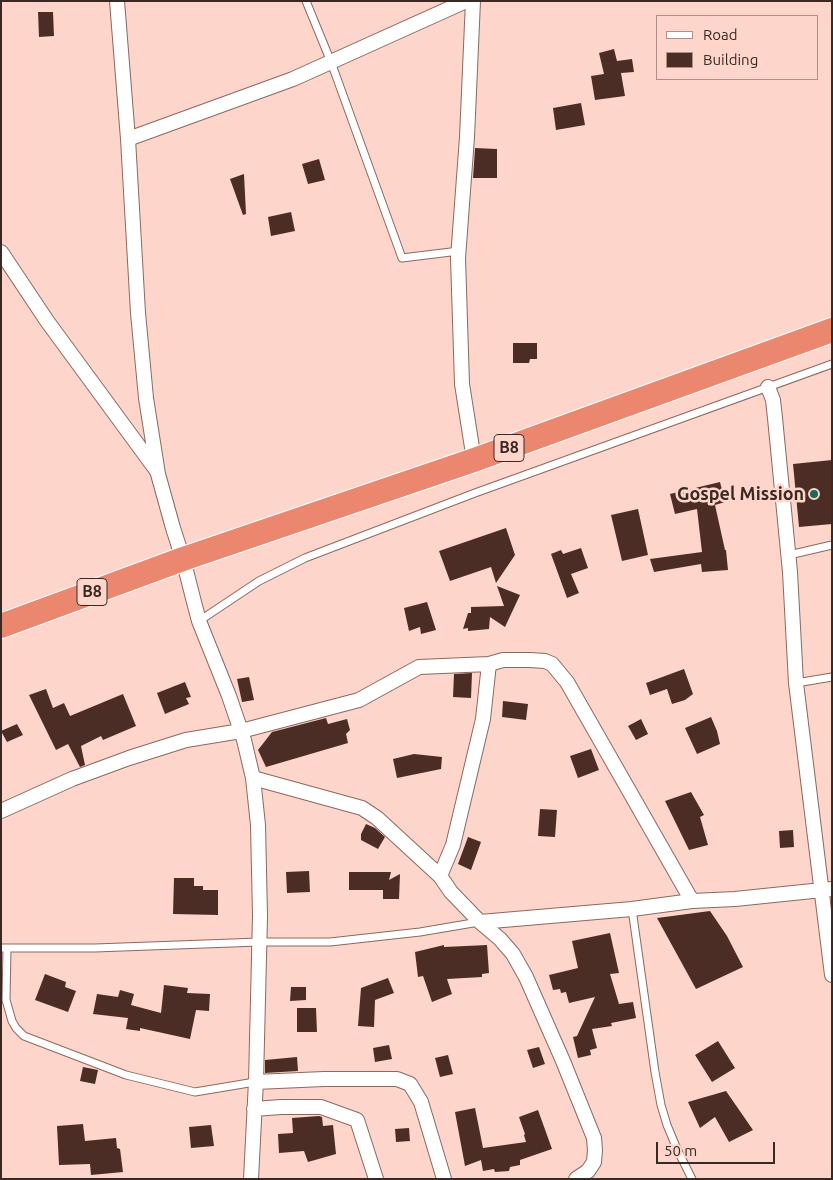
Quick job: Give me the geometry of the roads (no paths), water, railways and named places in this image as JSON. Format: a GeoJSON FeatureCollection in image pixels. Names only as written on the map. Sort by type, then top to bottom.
{"type":"FeatureCollection","features":[{"type":"Feature","properties":{"kind":"highway","name":"B8"},"geometry":{"type":"LineString","coordinates":[[1,626],[183,559],[474,460],[832,330]]}},
{"type":"Feature","properties":{"kind":"street"},"geometry":{"type":"LineString","coordinates":[[117,1],[128,139],[138,313],[146,398],[158,474],[199,621],[229,696],[240,731],[252,778],[258,825],[260,942],[251,1179]]}},
{"type":"Feature","properties":{"kind":"street"},"geometry":{"type":"LineString","coordinates":[[128,139],[293,79],[466,1]]}},
{"type":"Feature","properties":{"kind":"street"},"geometry":{"type":"LineString","coordinates":[[473,1],[467,137],[459,251],[462,384],[474,460]]}},
{"type":"Feature","properties":{"kind":"street"},"geometry":{"type":"LineString","coordinates":[[1,252],[47,321],[158,474]]}},
{"type":"Feature","properties":{"kind":"street"},"geometry":{"type":"LineString","coordinates":[[768,387],[774,408],[789,555],[796,683],[826,889],[832,975]]}},
{"type":"Feature","properties":{"kind":"street"},"geometry":{"type":"LineString","coordinates":[[1,811],[72,779],[186,740],[240,731],[359,700],[419,667],[489,664],[503,660],[530,660],[552,664],[567,682],[692,900]]}},
{"type":"Feature","properties":{"kind":"street"},"geometry":{"type":"LineString","coordinates":[[440,876],[453,846],[483,719],[489,664]]}},
{"type":"Feature","properties":{"kind":"street"},"geometry":{"type":"LineString","coordinates":[[252,778],[362,808],[377,818],[440,876],[480,922],[500,938],[513,954],[526,977],[563,1060],[594,1138],[596,1150],[594,1162],[588,1172],[576,1179]]}},
{"type":"Feature","properties":{"kind":"street"},"geometry":{"type":"LineString","coordinates":[[480,922],[632,909],[692,900],[735,899],[826,889]]}},
{"type":"Feature","properties":{"kind":"street"},"geometry":{"type":"LineString","coordinates":[[255,1082],[324,1079],[396,1079],[410,1084],[422,1102],[444,1179]]}},
{"type":"Feature","properties":{"kind":"street"},"geometry":{"type":"LineString","coordinates":[[254,1109],[321,1107],[357,1120],[376,1179]]}},
{"type":"Feature","properties":{"kind":"lane"},"geometry":{"type":"LineString","coordinates":[[306,1],[402,258],[459,251]]}},
{"type":"Feature","properties":{"kind":"lane"},"geometry":{"type":"LineString","coordinates":[[199,621],[259,581],[305,558],[484,489],[832,364]]}},
{"type":"Feature","properties":{"kind":"lane"},"geometry":{"type":"LineString","coordinates":[[789,555],[832,545]]}},
{"type":"Feature","properties":{"kind":"lane"},"geometry":{"type":"LineString","coordinates":[[796,683],[832,677]]}},
{"type":"Feature","properties":{"kind":"lane"},"geometry":{"type":"LineString","coordinates":[[632,909],[661,1105],[667,1125],[692,1179]]}},
{"type":"Feature","properties":{"kind":"lane"},"geometry":{"type":"LineString","coordinates":[[255,1082],[195,1092],[126,1075],[24,1036],[12,1021],[6,1000],[4,948],[95,948],[260,942],[330,942],[420,932],[480,922]]}},
{"type":"Feature","properties":{"kind":"place","name":"Gospel Mission"},"geometry":{"type":"Point","coordinates":[814,494]}}]}
